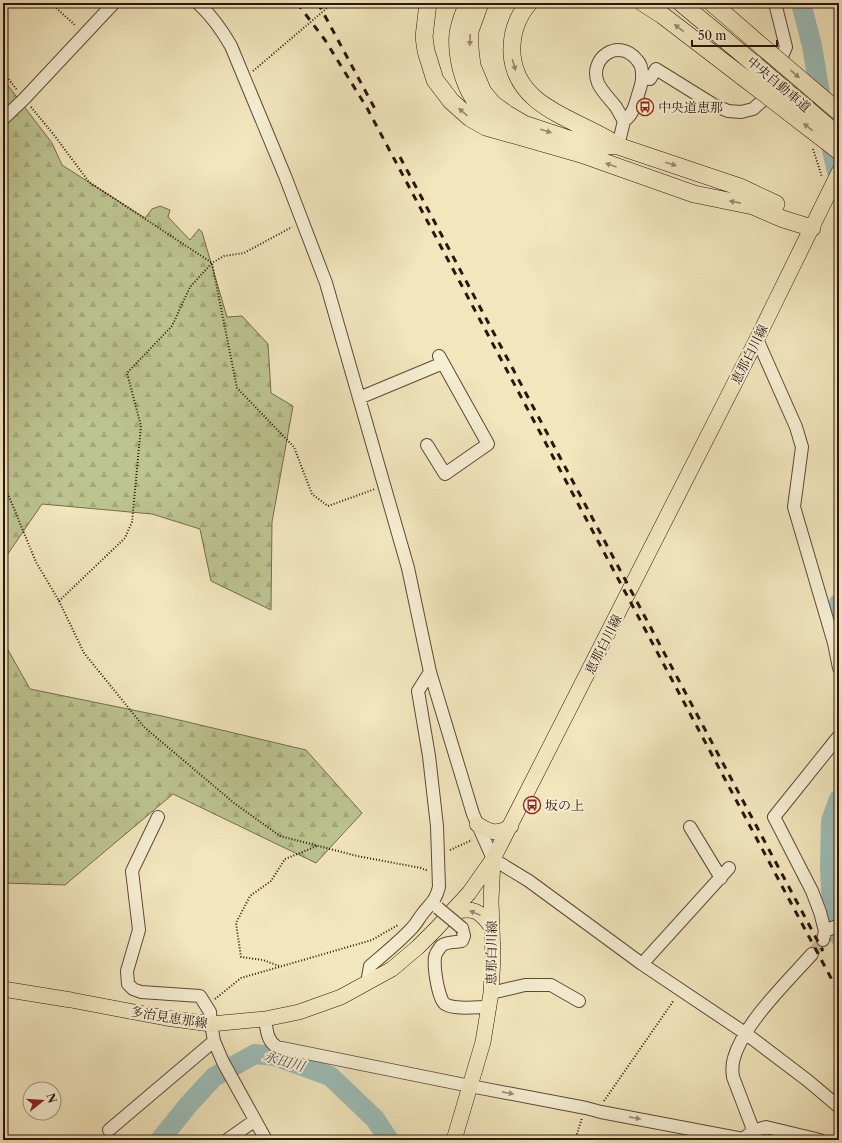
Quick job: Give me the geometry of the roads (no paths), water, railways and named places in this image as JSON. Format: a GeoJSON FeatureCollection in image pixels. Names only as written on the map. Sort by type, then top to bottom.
{"type":"FeatureCollection","features":[{"type":"Feature","properties":{"kind":"highway"},"geometry":{"type":"LineString","coordinates":[[428,3],[424,37],[426,51],[435,80],[451,101],[470,118],[486,127],[581,154],[694,194],[753,206],[783,219],[812,228]]}},
{"type":"Feature","properties":{"kind":"highway"},"geometry":{"type":"LineString","coordinates":[[468,3],[462,16],[458,31],[464,79],[474,100],[504,132]]}},
{"type":"Feature","properties":{"kind":"highway"},"geometry":{"type":"LineString","coordinates":[[480,3],[470,32],[472,66],[483,92],[493,104],[524,124],[594,145],[618,146]]}},
{"type":"Feature","properties":{"kind":"highway"},"geometry":{"type":"LineString","coordinates":[[529,3],[518,20],[514,30],[511,45],[512,59],[521,84],[526,91],[543,105],[571,121],[603,136],[618,146],[740,187],[786,209],[812,228]]}},
{"type":"Feature","properties":{"kind":"highway"},"geometry":{"type":"LineString","coordinates":[[643,3],[662,15],[839,151]]}},
{"type":"Feature","properties":{"kind":"highway","name":"中央自動車道"},"geometry":{"type":"LineString","coordinates":[[681,3],[839,136]]}},
{"type":"Feature","properties":{"kind":"highway","name":"中央自動車道"},"geometry":{"type":"LineString","coordinates":[[712,3],[839,112]]}},
{"type":"Feature","properties":{"kind":"main road","name":"恵那白川線"},"geometry":{"type":"LineString","coordinates":[[454,1140],[483,1042],[489,1000],[493,859],[757,339],[839,172]]}},
{"type":"Feature","properties":{"kind":"main road"},"geometry":{"type":"LineString","coordinates":[[477,824],[488,832],[504,830],[511,826]]}},
{"type":"Feature","properties":{"kind":"main road","name":"多治見恵那線"},"geometry":{"type":"LineString","coordinates":[[3,989],[166,1018],[211,1024],[265,1019],[299,1012],[341,997],[392,969],[422,942],[441,908],[469,893],[493,859]]}},
{"type":"Feature","properties":{"kind":"main road"},"geometry":{"type":"LineString","coordinates":[[441,908],[473,911],[486,919],[492,928]]}},
{"type":"Feature","properties":{"kind":"street"},"geometry":{"type":"LineString","coordinates":[[3,119],[24,99],[114,3]]}},
{"type":"Feature","properties":{"kind":"street"},"geometry":{"type":"LineString","coordinates":[[198,3],[210,15],[231,46],[326,284],[408,568],[430,672],[473,814],[493,859],[529,881],[642,964],[745,1033],[839,1106]]}},
{"type":"Feature","properties":{"kind":"street"},"geometry":{"type":"LineString","coordinates":[[642,78],[650,79],[656,69],[714,104],[728,110],[741,112],[753,109],[762,101],[786,47],[775,3]]}},
{"type":"Feature","properties":{"kind":"street"},"geometry":{"type":"LineString","coordinates":[[618,146],[624,121],[616,107],[603,92],[598,83],[596,74],[597,65],[602,58],[609,52],[617,49],[625,50],[633,55],[639,62],[642,72],[642,78],[633,110],[629,118],[624,121]]}},
{"type":"Feature","properties":{"kind":"street"},"geometry":{"type":"LineString","coordinates":[[757,339],[796,427],[802,447],[802,459],[794,507],[834,643],[839,668]]}},
{"type":"Feature","properties":{"kind":"street"},"geometry":{"type":"LineString","coordinates":[[359,398],[441,360],[488,444],[445,474],[427,445]]}},
{"type":"Feature","properties":{"kind":"street"},"geometry":{"type":"LineString","coordinates":[[430,672],[418,691],[437,826],[439,876],[437,895],[441,908],[462,928],[464,936],[462,941],[455,943],[448,942],[441,946],[435,954],[436,977],[443,1003],[457,1008],[489,1000],[525,985],[551,985],[579,1001]]}},
{"type":"Feature","properties":{"kind":"street"},"geometry":{"type":"LineString","coordinates":[[839,736],[774,816],[812,890],[820,912],[824,935],[839,925]]}},
{"type":"Feature","properties":{"kind":"street"},"geometry":{"type":"LineString","coordinates":[[158,817],[132,871],[139,930],[127,971],[128,984],[133,990],[141,992],[200,996],[210,1012],[214,1041],[223,1062],[266,1140]]}},
{"type":"Feature","properties":{"kind":"street"},"geometry":{"type":"LineString","coordinates":[[690,827],[721,878]]}},
{"type":"Feature","properties":{"kind":"street"},"geometry":{"type":"LineString","coordinates":[[642,964],[729,868]]}},
{"type":"Feature","properties":{"kind":"street"},"geometry":{"type":"LineString","coordinates":[[368,983],[370,966],[400,941],[413,927],[423,912],[441,908]]}},
{"type":"Feature","properties":{"kind":"street"},"geometry":{"type":"LineString","coordinates":[[755,1136],[733,1077],[732,1067],[734,1058],[745,1033],[774,996],[812,954]]}},
{"type":"Feature","properties":{"kind":"street"},"geometry":{"type":"LineString","coordinates":[[265,1019],[268,1037],[272,1044],[277,1048],[743,1139],[755,1136],[766,1126],[820,1140]]}},
{"type":"Feature","properties":{"kind":"street"},"geometry":{"type":"LineString","coordinates":[[109,1130],[214,1041]]}},
{"type":"Feature","properties":{"kind":"street"},"geometry":{"type":"LineString","coordinates":[[227,1140],[254,1120]]}},
{"type":"Feature","properties":{"kind":"waterway"},"geometry":{"type":"LineString","coordinates":[[801,3],[812,46],[823,112],[839,180]]}},
{"type":"Feature","properties":{"kind":"waterway"},"geometry":{"type":"LineString","coordinates":[[839,603],[836,613],[839,624]]}},
{"type":"Feature","properties":{"kind":"waterway"},"geometry":{"type":"LineString","coordinates":[[839,799],[831,821],[830,867],[832,911],[839,936]]}},
{"type":"Feature","properties":{"kind":"waterway","name":"永田川"},"geometry":{"type":"LineString","coordinates":[[160,1140],[189,1104],[214,1077],[255,1054],[275,1056],[330,1076],[375,1119],[389,1140]]}},
{"type":"Feature","properties":{"kind":"tunnel"},"geometry":{"type":"LineString","coordinates":[[812,954],[823,940]]}},
{"type":"Feature","properties":{"kind":"railway"},"geometry":{"type":"LineString","coordinates":[[297,3],[325,40],[367,108],[839,993]]}},
{"type":"Feature","properties":{"kind":"railway"},"geometry":{"type":"LineString","coordinates":[[318,3],[375,109]]}},
{"type":"Feature","properties":{"kind":"railway"},"geometry":{"type":"LineString","coordinates":[[400,157],[823,951]]}},
{"type":"Feature","properties":{"kind":"place","name":"中央道恵那"},"geometry":{"type":"Point","coordinates":[645,107]}},
{"type":"Feature","properties":{"kind":"place","name":"坂の上"},"geometry":{"type":"Point","coordinates":[532,805]}}]}
